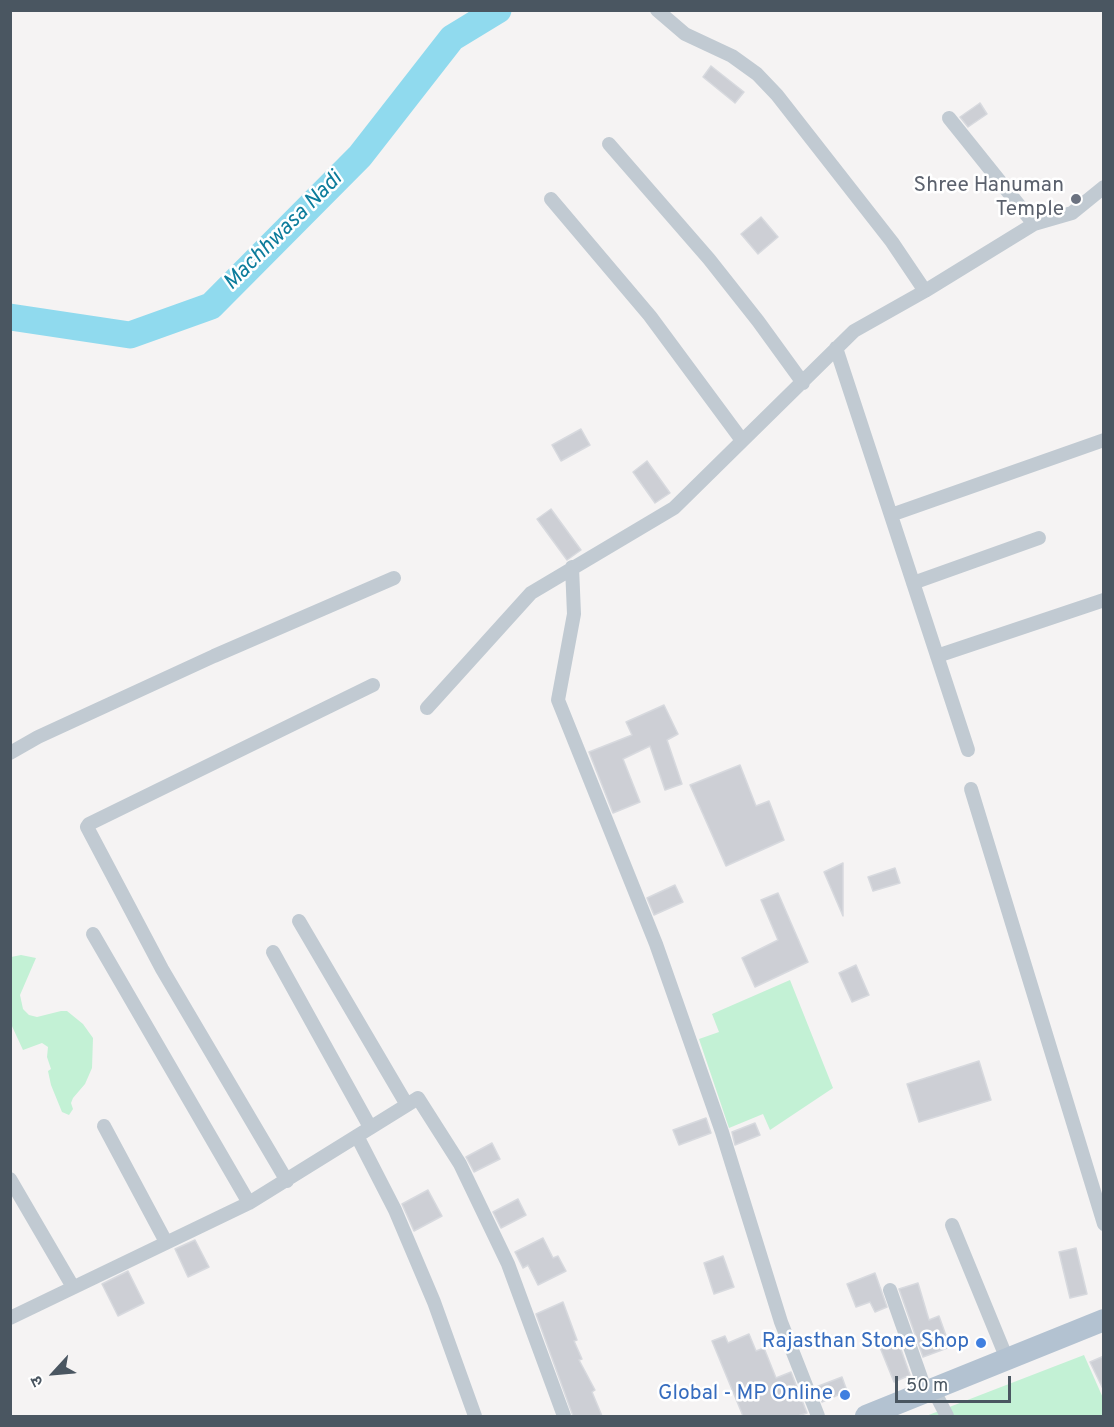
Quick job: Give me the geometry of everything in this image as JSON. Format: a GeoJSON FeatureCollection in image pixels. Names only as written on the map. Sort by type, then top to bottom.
{"type":"FeatureCollection","features":[{"type":"Feature","properties":{"kind":"main road"},"geometry":{"type":"LineString","coordinates":[[866,1416],[1104,1320]]}},
{"type":"Feature","properties":{"kind":"street"},"geometry":{"type":"LineString","coordinates":[[657,10],[685,34],[732,56],[764,81],[892,242],[925,291]]}},
{"type":"Feature","properties":{"kind":"street"},"geometry":{"type":"LineString","coordinates":[[949,118],[1034,224]]}},
{"type":"Feature","properties":{"kind":"street"},"geometry":{"type":"LineString","coordinates":[[609,144],[709,259],[803,383]]}},
{"type":"Feature","properties":{"kind":"street"},"geometry":{"type":"LineString","coordinates":[[427,708],[531,593],[674,508],[741,439],[803,383],[854,331],[925,291],[1034,224],[1072,213],[1104,187]]}},
{"type":"Feature","properties":{"kind":"street"},"geometry":{"type":"LineString","coordinates":[[552,199],[650,316],[741,439]]}},
{"type":"Feature","properties":{"kind":"street"},"geometry":{"type":"LineString","coordinates":[[836,348],[968,750]]}},
{"type":"Feature","properties":{"kind":"street"},"geometry":{"type":"LineString","coordinates":[[891,515],[1104,440]]}},
{"type":"Feature","properties":{"kind":"street"},"geometry":{"type":"LineString","coordinates":[[913,583],[1039,538]]}},
{"type":"Feature","properties":{"kind":"street"},"geometry":{"type":"LineString","coordinates":[[572,567],[574,614],[558,700],[660,954],[723,1132],[781,1322],[818,1416]]}},
{"type":"Feature","properties":{"kind":"street"},"geometry":{"type":"LineString","coordinates":[[10,753],[38,737],[214,656],[394,578]]}},
{"type":"Feature","properties":{"kind":"street"},"geometry":{"type":"LineString","coordinates":[[937,656],[1104,600]]}},
{"type":"Feature","properties":{"kind":"street"},"geometry":{"type":"LineString","coordinates":[[287,1181],[162,969],[100,855],[88,825],[373,685]]}},
{"type":"Feature","properties":{"kind":"street"},"geometry":{"type":"LineString","coordinates":[[971,789],[1104,1224]]}},
{"type":"Feature","properties":{"kind":"street"},"geometry":{"type":"LineString","coordinates":[[299,921],[407,1105]]}},
{"type":"Feature","properties":{"kind":"street"},"geometry":{"type":"LineString","coordinates":[[93,934],[249,1203]]}},
{"type":"Feature","properties":{"kind":"street"},"geometry":{"type":"LineString","coordinates":[[273,952],[370,1127]]}},
{"type":"Feature","properties":{"kind":"street"},"geometry":{"type":"LineString","coordinates":[[10,1318],[249,1203],[417,1098],[460,1164],[508,1264],[564,1416]]}},
{"type":"Feature","properties":{"kind":"street"},"geometry":{"type":"LineString","coordinates":[[105,1126],[166,1242]]}},
{"type":"Feature","properties":{"kind":"street"},"geometry":{"type":"LineString","coordinates":[[357,1136],[395,1210],[434,1302],[475,1416]]}},
{"type":"Feature","properties":{"kind":"street"},"geometry":{"type":"LineString","coordinates":[[10,1179],[73,1287]]}},
{"type":"Feature","properties":{"kind":"street"},"geometry":{"type":"LineString","coordinates":[[952,1225],[1007,1359]]}},
{"type":"Feature","properties":{"kind":"street"},"geometry":{"type":"LineString","coordinates":[[890,1290],[929,1391],[947,1416]]}},
{"type":"Feature","properties":{"kind":"green space"},"geometry":{"type":"Polygon","coordinates":[[[21,955],[36,958],[20,995],[23,1009],[29,1015],[37,1017],[67,1011],[83,1024],[93,1038],[92,1068],[85,1084],[73,1098],[71,1103],[73,1109],[69,1115],[62,1112],[51,1085],[48,1071],[51,1069],[47,1057],[48,1047],[42,1043],[23,1050],[11,1024],[11,957],[21,955]]]}},
{"type":"Feature","properties":{"kind":"green space"},"geometry":{"type":"Polygon","coordinates":[[[790,980],[833,1088],[770,1130],[763,1114],[729,1128],[699,1039],[719,1032],[712,1014],[790,980]]]}},
{"type":"Feature","properties":{"kind":"green space"},"geometry":{"type":"Polygon","coordinates":[[[1084,1355],[1103,1398],[1103,1416],[926,1416],[1084,1355]]]}},
{"type":"Feature","properties":{"kind":"building"},"geometry":{"type":"Polygon","coordinates":[[[711,66],[744,92],[735,103],[703,77],[711,66]]]}},
{"type":"Feature","properties":{"kind":"building"},"geometry":{"type":"Polygon","coordinates":[[[980,103],[987,114],[968,127],[960,117],[980,103]]]}},
{"type":"Feature","properties":{"kind":"building"},"geometry":{"type":"Polygon","coordinates":[[[761,217],[778,237],[758,254],[741,234],[761,217]]]}},
{"type":"Feature","properties":{"kind":"building"},"geometry":{"type":"Polygon","coordinates":[[[581,429],[590,445],[561,461],[552,445],[581,429]]]}},
{"type":"Feature","properties":{"kind":"building"},"geometry":{"type":"Polygon","coordinates":[[[647,461],[670,493],[655,503],[633,472],[647,461]]]}},
{"type":"Feature","properties":{"kind":"building"},"geometry":{"type":"Polygon","coordinates":[[[551,509],[581,550],[567,560],[537,519],[551,509]]]}},
{"type":"Feature","properties":{"kind":"building"},"geometry":{"type":"Polygon","coordinates":[[[664,705],[678,734],[667,740],[682,784],[665,790],[650,746],[623,759],[640,802],[613,813],[589,752],[632,735],[626,722],[664,705]]]}},
{"type":"Feature","properties":{"kind":"building"},"geometry":{"type":"Polygon","coordinates":[[[740,765],[756,806],[769,801],[784,840],[726,866],[690,785],[740,765]]]}},
{"type":"Feature","properties":{"kind":"building"},"geometry":{"type":"Polygon","coordinates":[[[843,863],[843,916],[824,872],[843,863]]]}},
{"type":"Feature","properties":{"kind":"building"},"geometry":{"type":"Polygon","coordinates":[[[895,868],[900,883],[873,891],[868,877],[895,868]]]}},
{"type":"Feature","properties":{"kind":"building"},"geometry":{"type":"Polygon","coordinates":[[[675,885],[683,902],[654,915],[647,898],[675,885]]]}},
{"type":"Feature","properties":{"kind":"building"},"geometry":{"type":"Polygon","coordinates":[[[778,893],[808,962],[755,987],[742,958],[778,940],[761,900],[778,893]]]}},
{"type":"Feature","properties":{"kind":"building"},"geometry":{"type":"Polygon","coordinates":[[[856,965],[869,995],[852,1002],[839,973],[856,965]]]}},
{"type":"Feature","properties":{"kind":"building"},"geometry":{"type":"Polygon","coordinates":[[[979,1061],[991,1100],[919,1122],[907,1084],[979,1061]]]}},
{"type":"Feature","properties":{"kind":"building"},"geometry":{"type":"Polygon","coordinates":[[[706,1118],[711,1133],[679,1145],[673,1130],[706,1118]]]}},
{"type":"Feature","properties":{"kind":"building"},"geometry":{"type":"Polygon","coordinates":[[[755,1123],[760,1135],[735,1145],[732,1132],[755,1123]]]}},
{"type":"Feature","properties":{"kind":"building"},"geometry":{"type":"Polygon","coordinates":[[[492,1143],[500,1159],[474,1172],[466,1157],[492,1143]]]}},
{"type":"Feature","properties":{"kind":"building"},"geometry":{"type":"Polygon","coordinates":[[[428,1190],[442,1216],[414,1231],[402,1204],[428,1190]]]}},
{"type":"Feature","properties":{"kind":"building"},"geometry":{"type":"Polygon","coordinates":[[[518,1199],[526,1215],[501,1228],[493,1212],[518,1199]]]}},
{"type":"Feature","properties":{"kind":"building"},"geometry":{"type":"Polygon","coordinates":[[[543,1238],[553,1258],[558,1256],[566,1271],[538,1285],[528,1265],[523,1268],[515,1252],[543,1238]]]}},
{"type":"Feature","properties":{"kind":"building"},"geometry":{"type":"Polygon","coordinates":[[[195,1240],[209,1267],[188,1277],[175,1249],[195,1240]]]}},
{"type":"Feature","properties":{"kind":"building"},"geometry":{"type":"Polygon","coordinates":[[[1076,1248],[1087,1294],[1070,1298],[1059,1252],[1076,1248]]]}},
{"type":"Feature","properties":{"kind":"building"},"geometry":{"type":"Polygon","coordinates":[[[723,1256],[734,1287],[714,1294],[704,1263],[723,1256]]]}},
{"type":"Feature","properties":{"kind":"building"},"geometry":{"type":"Polygon","coordinates":[[[128,1271],[144,1303],[118,1316],[102,1284],[128,1271]]]}},
{"type":"Feature","properties":{"kind":"building"},"geometry":{"type":"Polygon","coordinates":[[[875,1273],[887,1307],[875,1312],[870,1302],[856,1307],[847,1284],[875,1273]]]}},
{"type":"Feature","properties":{"kind":"building"},"geometry":{"type":"Polygon","coordinates":[[[918,1283],[929,1320],[939,1316],[950,1347],[923,1357],[899,1289],[918,1283]]]}},
{"type":"Feature","properties":{"kind":"building"},"geometry":{"type":"Polygon","coordinates":[[[563,1302],[577,1340],[574,1341],[582,1359],[579,1360],[595,1390],[592,1392],[602,1416],[573,1416],[536,1314],[563,1302]]]}},
{"type":"Feature","properties":{"kind":"building"},"geometry":{"type":"Polygon","coordinates":[[[749,1334],[756,1351],[764,1348],[776,1378],[791,1372],[807,1413],[798,1416],[743,1416],[712,1341],[725,1336],[728,1343],[749,1334]]]}},
{"type":"Feature","properties":{"kind":"building"},"geometry":{"type":"Polygon","coordinates":[[[897,1338],[910,1375],[894,1382],[879,1345],[897,1338]]]}},
{"type":"Feature","properties":{"kind":"building"},"geometry":{"type":"Polygon","coordinates":[[[1104,1356],[1104,1391],[1090,1362],[1104,1356]]]}},
{"type":"Feature","properties":{"kind":"building"},"geometry":{"type":"Polygon","coordinates":[[[842,1377],[847,1391],[822,1402],[816,1387],[842,1377]]]}},
{"type":"Feature","properties":{"kind":"waterway","name":"Machhwasa Nadi"},"geometry":{"type":"LineString","coordinates":[[10,317],[130,335],[211,306],[360,156],[452,38],[498,10]]}},
{"type":"Feature","properties":{"kind":"place","name":"Shree Hanuman Temple"},"geometry":{"type":"Point","coordinates":[1076,199]}},
{"type":"Feature","properties":{"kind":"place","name":"Rajasthan Stone Shop"},"geometry":{"type":"Point","coordinates":[981,1343]}},
{"type":"Feature","properties":{"kind":"place","name":"Global - MP Online"},"geometry":{"type":"Point","coordinates":[845,1395]}}]}
